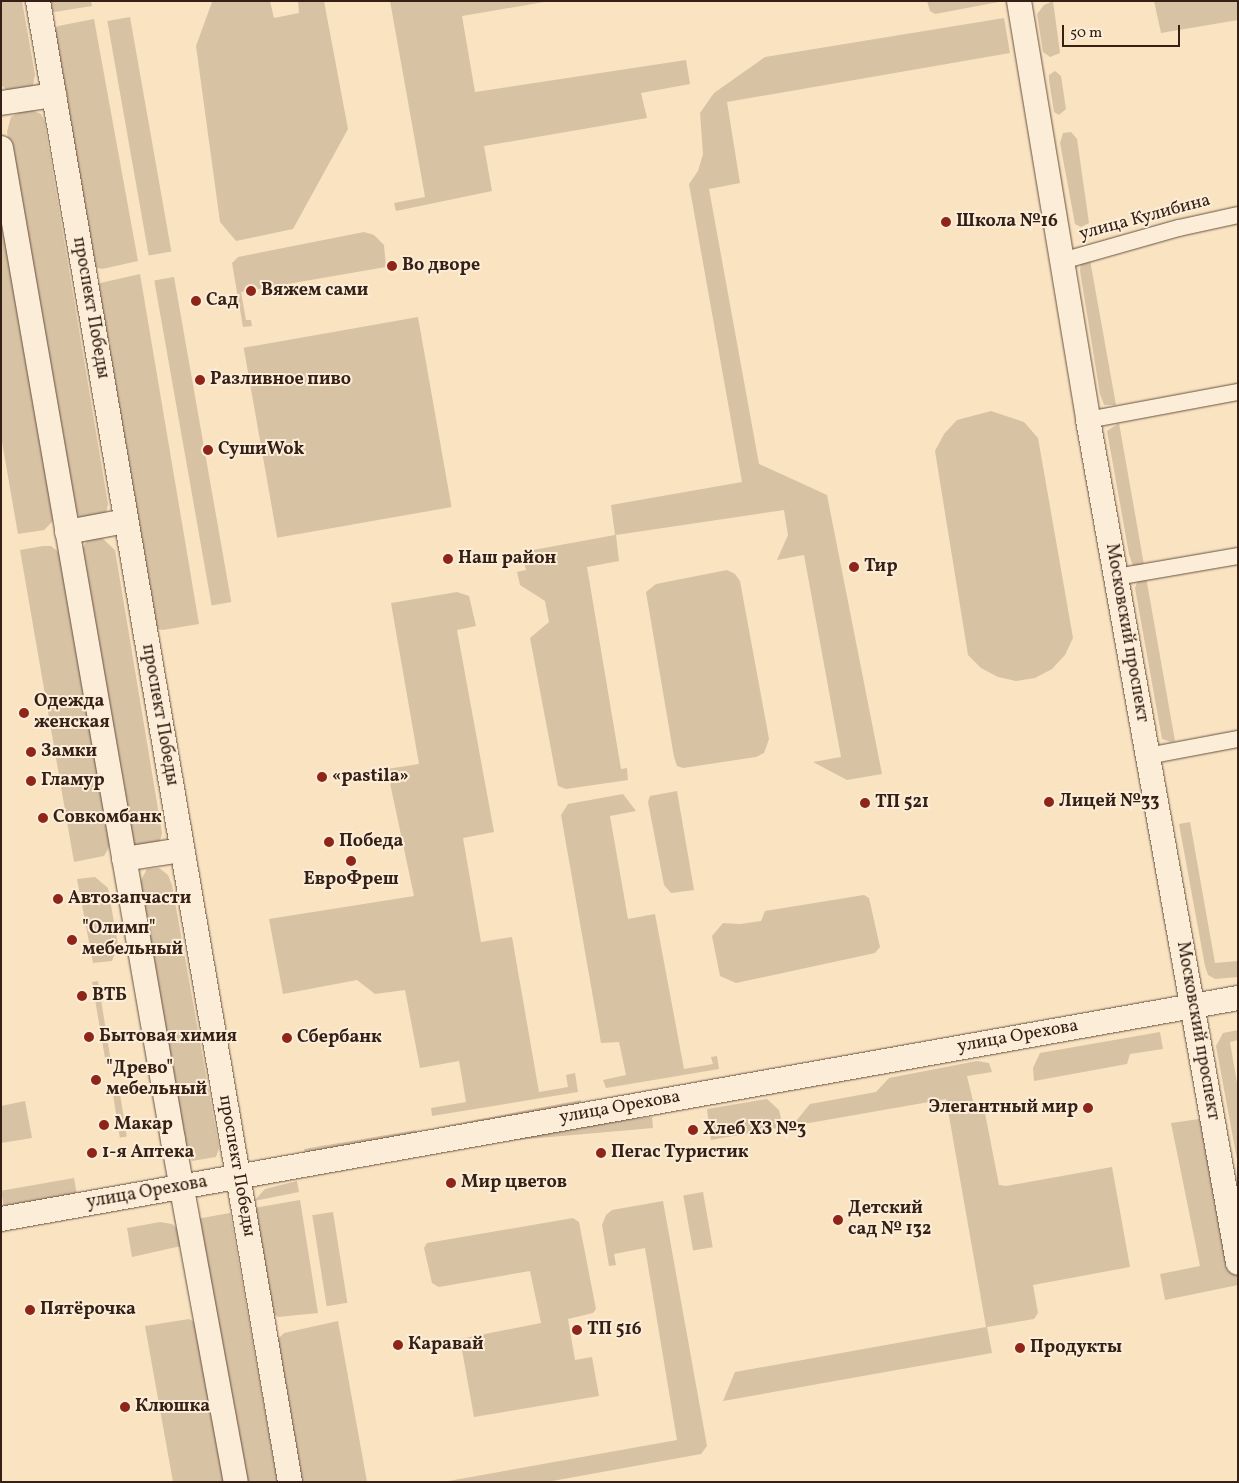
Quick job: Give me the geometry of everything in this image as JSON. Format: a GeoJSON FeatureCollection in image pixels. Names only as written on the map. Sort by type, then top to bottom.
{"type":"FeatureCollection","features":[{"type":"Feature","properties":{"kind":"main road","name":"проспект Победы"},"geometry":{"type":"LineString","coordinates":[[38,1],[290,1482]]}},
{"type":"Feature","properties":{"kind":"main road","name":"Московский проспект"},"geometry":{"type":"LineString","coordinates":[[1018,1],[1088,420],[1238,1263]]}},
{"type":"Feature","properties":{"kind":"main road"},"geometry":{"type":"LineString","coordinates":[[1,103],[54,95]]}},
{"type":"Feature","properties":{"kind":"main road"},"geometry":{"type":"LineString","coordinates":[[1,148],[124,860],[236,1482]]}},
{"type":"Feature","properties":{"kind":"main road"},"geometry":{"type":"LineString","coordinates":[[67,532],[126,521]]}},
{"type":"Feature","properties":{"kind":"main road"},"geometry":{"type":"LineString","coordinates":[[124,860],[182,850]]}},
{"type":"Feature","properties":{"kind":"main road","name":"улица Орехова"},"geometry":{"type":"LineString","coordinates":[[1,1219],[1238,998]]}},
{"type":"Feature","properties":{"kind":"street","name":"улица Кулибина"},"geometry":{"type":"LineString","coordinates":[[1062,261],[1178,228],[1238,215]]}},
{"type":"Feature","properties":{"kind":"street"},"geometry":{"type":"LineString","coordinates":[[1088,420],[1238,392]]}},
{"type":"Feature","properties":{"kind":"street"},"geometry":{"type":"LineString","coordinates":[[1116,577],[1238,556]]}},
{"type":"Feature","properties":{"kind":"street"},"geometry":{"type":"LineString","coordinates":[[1148,756],[1238,739]]}},
{"type":"Feature","properties":{"kind":"shaded area"},"geometry":{"type":"Polygon","coordinates":[[[1,1],[22,1],[35,75],[32,90],[10,93],[1,85],[1,1]]]}},
{"type":"Feature","properties":{"kind":"shaded area"},"geometry":{"type":"Polygon","coordinates":[[[42,1],[91,1],[92,6],[54,12],[42,1]]]}},
{"type":"Feature","properties":{"kind":"shaded area"},"geometry":{"type":"Polygon","coordinates":[[[270,1],[274,18],[299,13],[298,1],[324,1],[348,129],[293,229],[236,241],[220,222],[196,46],[212,2],[270,1]]]}},
{"type":"Feature","properties":{"kind":"shaded area"},"geometry":{"type":"Polygon","coordinates":[[[390,1],[550,1],[462,16],[475,92],[686,60],[690,84],[641,93],[647,118],[484,146],[492,191],[396,211],[394,203],[425,197],[390,1]]]}},
{"type":"Feature","properties":{"kind":"shaded area"},"geometry":{"type":"Polygon","coordinates":[[[927,1],[1004,1],[935,14],[930,11],[927,1]]]}},
{"type":"Feature","properties":{"kind":"shaded area"},"geometry":{"type":"Polygon","coordinates":[[[1053,1],[1060,53],[1050,57],[1043,52],[1037,14],[1044,5],[1053,1]]]}},
{"type":"Feature","properties":{"kind":"shaded area"},"geometry":{"type":"Polygon","coordinates":[[[1154,1],[1238,1],[1238,20],[1161,33],[1154,1]]]}},
{"type":"Feature","properties":{"kind":"shaded area"},"geometry":{"type":"Polygon","coordinates":[[[130,17],[171,251],[149,255],[107,21],[130,17]]]}},
{"type":"Feature","properties":{"kind":"shaded area"},"geometry":{"type":"Polygon","coordinates":[[[1004,18],[1010,53],[727,102],[740,183],[709,189],[759,464],[827,495],[882,774],[847,780],[813,762],[841,757],[804,555],[777,560],[788,535],[784,510],[616,535],[619,561],[587,567],[621,769],[627,768],[628,780],[566,789],[558,786],[530,638],[549,622],[545,601],[520,585],[517,572],[526,570],[522,552],[615,535],[611,505],[742,482],[689,184],[698,171],[703,154],[700,113],[714,93],[765,57],[1004,18]]]}},
{"type":"Feature","properties":{"kind":"shaded area"},"geometry":{"type":"Polygon","coordinates":[[[94,19],[138,261],[102,269],[91,266],[51,33],[58,26],[94,19]]]}},
{"type":"Feature","properties":{"kind":"shaded area"},"geometry":{"type":"Polygon","coordinates":[[[1055,71],[1061,76],[1066,109],[1059,115],[1054,112],[1049,80],[1049,75],[1055,71]]]}},
{"type":"Feature","properties":{"kind":"shaded area"},"geometry":{"type":"Polygon","coordinates":[[[27,108],[41,114],[44,120],[108,504],[106,513],[80,518],[74,509],[7,132],[11,117],[27,108]]]}},
{"type":"Feature","properties":{"kind":"shaded area"},"geometry":{"type":"Polygon","coordinates":[[[1071,132],[1077,139],[1089,223],[1081,227],[1075,224],[1060,143],[1063,133],[1071,132]]]}},
{"type":"Feature","properties":{"kind":"shaded area"},"geometry":{"type":"Polygon","coordinates":[[[1,201],[54,520],[44,530],[18,534],[1,436],[1,201]]]}},
{"type":"Feature","properties":{"kind":"shaded area"},"geometry":{"type":"Polygon","coordinates":[[[364,232],[374,235],[384,245],[386,267],[241,292],[246,320],[251,320],[252,326],[243,327],[232,263],[238,257],[364,232]]]}},
{"type":"Feature","properties":{"kind":"shaded area"},"geometry":{"type":"Polygon","coordinates":[[[1090,260],[1116,405],[1104,405],[1100,394],[1080,271],[1081,262],[1090,260]]]}},
{"type":"Feature","properties":{"kind":"shaded area"},"geometry":{"type":"Polygon","coordinates":[[[140,274],[199,624],[163,630],[157,629],[96,284],[140,274]]]}},
{"type":"Feature","properties":{"kind":"shaded area"},"geometry":{"type":"Polygon","coordinates":[[[174,277],[231,602],[212,605],[154,280],[174,277]]]}},
{"type":"Feature","properties":{"kind":"shaded area"},"geometry":{"type":"Polygon","coordinates":[[[418,317],[452,507],[277,538],[244,348],[418,317]]]}},
{"type":"Feature","properties":{"kind":"shaded area"},"geometry":{"type":"Polygon","coordinates":[[[991,411],[1024,422],[1038,438],[1073,638],[1065,655],[1052,669],[1035,678],[1016,681],[998,677],[981,668],[968,655],[935,451],[944,434],[957,420],[991,411]]]}},
{"type":"Feature","properties":{"kind":"shaded area"},"geometry":{"type":"Polygon","coordinates":[[[1119,423],[1144,565],[1139,567],[1133,566],[1129,554],[1107,431],[1119,423]]]}},
{"type":"Feature","properties":{"kind":"shaded area"},"geometry":{"type":"Polygon","coordinates":[[[101,537],[115,550],[162,833],[159,845],[134,845],[81,552],[88,538],[101,537]]]}},
{"type":"Feature","properties":{"kind":"shaded area"},"geometry":{"type":"Polygon","coordinates":[[[51,546],[62,555],[112,842],[104,856],[74,862],[20,550],[51,546]]]}},
{"type":"Feature","properties":{"kind":"shaded area"},"geometry":{"type":"Polygon","coordinates":[[[727,570],[735,574],[740,581],[769,739],[764,753],[756,757],[683,768],[677,766],[674,757],[646,592],[656,584],[727,570]]]}},
{"type":"Feature","properties":{"kind":"shaded area"},"geometry":{"type":"Polygon","coordinates":[[[1146,577],[1175,741],[1171,742],[1162,739],[1135,588],[1138,580],[1146,577]]]}},
{"type":"Feature","properties":{"kind":"shaded area"},"geometry":{"type":"Polygon","coordinates":[[[457,592],[469,596],[476,626],[457,630],[494,832],[463,838],[481,942],[512,937],[539,1092],[568,1087],[566,1075],[575,1073],[578,1092],[432,1116],[431,1108],[466,1102],[459,1061],[420,1068],[405,990],[375,994],[357,980],[283,994],[269,919],[414,896],[387,769],[419,764],[391,603],[457,592]]]}},
{"type":"Feature","properties":{"kind":"shaded area"},"geometry":{"type":"Polygon","coordinates":[[[677,791],[694,890],[671,893],[664,885],[648,802],[650,796],[677,791]]]}},
{"type":"Feature","properties":{"kind":"shaded area"},"geometry":{"type":"Polygon","coordinates":[[[623,794],[636,811],[610,816],[628,919],[655,914],[684,1069],[713,1064],[711,1057],[717,1056],[719,1069],[606,1088],[603,1080],[626,1075],[619,1042],[601,1043],[561,815],[568,804],[623,794]]]}},
{"type":"Feature","properties":{"kind":"shaded area"},"geometry":{"type":"Polygon","coordinates":[[[1190,822],[1215,963],[1238,961],[1238,977],[1215,979],[1208,975],[1205,966],[1179,824],[1190,822]]]}},
{"type":"Feature","properties":{"kind":"shaded area"},"geometry":{"type":"Polygon","coordinates":[[[159,868],[168,875],[172,885],[219,1148],[216,1157],[192,1161],[186,1152],[140,882],[147,869],[159,868]]]}},
{"type":"Feature","properties":{"kind":"shaded area"},"geometry":{"type":"Polygon","coordinates":[[[95,877],[108,888],[118,945],[112,961],[93,963],[77,879],[95,877]]]}},
{"type":"Feature","properties":{"kind":"shaded area"},"geometry":{"type":"Polygon","coordinates":[[[864,895],[869,898],[880,947],[875,953],[736,983],[720,976],[712,936],[723,923],[740,924],[761,921],[765,911],[864,895]]]}},
{"type":"Feature","properties":{"kind":"shaded area"},"geometry":{"type":"Polygon","coordinates":[[[98,981],[111,1062],[106,1064],[92,982],[98,981]]]}},
{"type":"Feature","properties":{"kind":"shaded area"},"geometry":{"type":"Polygon","coordinates":[[[1238,1030],[1238,1040],[1230,1042],[1238,1089],[1238,1165],[1216,1046],[1223,1033],[1238,1030]]]}},
{"type":"Feature","properties":{"kind":"shaded area"},"geometry":{"type":"Polygon","coordinates":[[[1160,1032],[1163,1049],[1130,1054],[1127,1064],[1034,1081],[1033,1068],[1040,1053],[1160,1032]]]}},
{"type":"Feature","properties":{"kind":"shaded area"},"geometry":{"type":"Polygon","coordinates":[[[977,1061],[989,1063],[992,1072],[967,1076],[974,1105],[999,1102],[1000,1110],[985,1113],[999,1185],[1006,1186],[1112,1167],[1130,1267],[1033,1285],[1038,1313],[1034,1319],[987,1327],[992,1353],[723,1401],[735,1372],[986,1327],[946,1099],[792,1126],[810,1104],[876,1092],[889,1078],[977,1061]]]}},
{"type":"Feature","properties":{"kind":"shaded area"},"geometry":{"type":"Polygon","coordinates":[[[120,1094],[127,1136],[120,1138],[113,1095],[120,1094]]]}},
{"type":"Feature","properties":{"kind":"shaded area"},"geometry":{"type":"Polygon","coordinates":[[[767,1099],[779,1110],[783,1127],[711,1140],[707,1109],[767,1099]]]}},
{"type":"Feature","properties":{"kind":"shaded area"},"geometry":{"type":"Polygon","coordinates":[[[581,1100],[580,1105],[433,1128],[581,1100]]]}},
{"type":"Feature","properties":{"kind":"shaded area"},"geometry":{"type":"Polygon","coordinates":[[[25,1101],[32,1138],[1,1143],[1,1106],[25,1101]]]}},
{"type":"Feature","properties":{"kind":"shaded area"},"geometry":{"type":"Polygon","coordinates":[[[652,1117],[653,1128],[320,1157],[319,1146],[652,1117]]]}},
{"type":"Feature","properties":{"kind":"shaded area"},"geometry":{"type":"Polygon","coordinates":[[[1206,1118],[1238,1256],[1238,1285],[1165,1300],[1160,1274],[1200,1266],[1171,1123],[1206,1118]]]}},
{"type":"Feature","properties":{"kind":"shaded area"},"geometry":{"type":"Polygon","coordinates":[[[416,1130],[417,1134],[306,1157],[304,1149],[416,1130]]]}},
{"type":"Feature","properties":{"kind":"shaded area"},"geometry":{"type":"Polygon","coordinates":[[[74,1178],[78,1201],[5,1214],[1,1191],[74,1178]]]}},
{"type":"Feature","properties":{"kind":"shaded area"},"geometry":{"type":"Polygon","coordinates":[[[297,1181],[299,1192],[254,1201],[265,1189],[297,1181]]]}},
{"type":"Feature","properties":{"kind":"shaded area"},"geometry":{"type":"Polygon","coordinates":[[[703,1192],[713,1247],[693,1251],[683,1195],[703,1192]]]}},
{"type":"Feature","properties":{"kind":"shaded area"},"geometry":{"type":"Polygon","coordinates":[[[300,1200],[318,1313],[278,1317],[269,1311],[249,1209],[300,1200]]]}},
{"type":"Feature","properties":{"kind":"shaded area"},"geometry":{"type":"Polygon","coordinates":[[[663,1201],[707,1446],[701,1454],[547,1482],[443,1482],[677,1440],[645,1248],[614,1254],[616,1265],[609,1266],[602,1225],[606,1215],[612,1210],[663,1201]]]}},
{"type":"Feature","properties":{"kind":"shaded area"},"geometry":{"type":"Polygon","coordinates":[[[333,1212],[347,1303],[327,1306],[312,1215],[333,1212]]]}},
{"type":"Feature","properties":{"kind":"shaded area"},"geometry":{"type":"Polygon","coordinates":[[[230,1213],[277,1482],[244,1482],[198,1219],[230,1213]]]}},
{"type":"Feature","properties":{"kind":"shaded area"},"geometry":{"type":"Polygon","coordinates":[[[573,1218],[579,1222],[596,1309],[593,1313],[568,1319],[575,1360],[592,1357],[599,1396],[474,1417],[460,1339],[541,1323],[530,1271],[439,1287],[432,1283],[424,1248],[427,1243],[573,1218]]]}},
{"type":"Feature","properties":{"kind":"shaded area"},"geometry":{"type":"Polygon","coordinates":[[[160,1222],[172,1224],[180,1231],[181,1246],[132,1257],[127,1228],[160,1222]]]}},
{"type":"Feature","properties":{"kind":"shaded area"},"geometry":{"type":"Polygon","coordinates":[[[189,1319],[196,1323],[227,1482],[173,1482],[145,1326],[189,1319]]]}},
{"type":"Feature","properties":{"kind":"shaded area"},"geometry":{"type":"Polygon","coordinates":[[[338,1321],[367,1482],[296,1482],[274,1343],[284,1333],[338,1321]]]}},
{"type":"Feature","properties":{"kind":"place","name":"Школа №16"},"geometry":{"type":"Point","coordinates":[946,222]}},
{"type":"Feature","properties":{"kind":"place","name":"Во дворе"},"geometry":{"type":"Point","coordinates":[392,266]}},
{"type":"Feature","properties":{"kind":"place","name":"Вяжем сами"},"geometry":{"type":"Point","coordinates":[251,291]}},
{"type":"Feature","properties":{"kind":"place","name":"Сад"},"geometry":{"type":"Point","coordinates":[196,301]}},
{"type":"Feature","properties":{"kind":"place","name":"Разливное пиво"},"geometry":{"type":"Point","coordinates":[200,380]}},
{"type":"Feature","properties":{"kind":"place","name":"СушиWok"},"geometry":{"type":"Point","coordinates":[208,450]}},
{"type":"Feature","properties":{"kind":"place","name":"Наш район"},"geometry":{"type":"Point","coordinates":[448,559]}},
{"type":"Feature","properties":{"kind":"place","name":"Тир"},"geometry":{"type":"Point","coordinates":[854,567]}},
{"type":"Feature","properties":{"kind":"place","name":"Одежда женская"},"geometry":{"type":"Point","coordinates":[24,713]}},
{"type":"Feature","properties":{"kind":"place","name":"Замки"},"geometry":{"type":"Point","coordinates":[31,752]}},
{"type":"Feature","properties":{"kind":"place","name":"«pastila»"},"geometry":{"type":"Point","coordinates":[322,777]}},
{"type":"Feature","properties":{"kind":"place","name":"Гламур"},"geometry":{"type":"Point","coordinates":[31,781]}},
{"type":"Feature","properties":{"kind":"place","name":"Лицей №33"},"geometry":{"type":"Point","coordinates":[1049,802]}},
{"type":"Feature","properties":{"kind":"place","name":"ТП 521"},"geometry":{"type":"Point","coordinates":[865,803]}},
{"type":"Feature","properties":{"kind":"place","name":"Совкомбанк"},"geometry":{"type":"Point","coordinates":[43,818]}},
{"type":"Feature","properties":{"kind":"place","name":"Победа"},"geometry":{"type":"Point","coordinates":[329,842]}},
{"type":"Feature","properties":{"kind":"place","name":"ЕвроФреш"},"geometry":{"type":"Point","coordinates":[351,861]}},
{"type":"Feature","properties":{"kind":"place","name":"Автозапчасти"},"geometry":{"type":"Point","coordinates":[58,899]}},
{"type":"Feature","properties":{"kind":"place","name":"\"Олимп\" мебельный"},"geometry":{"type":"Point","coordinates":[72,940]}},
{"type":"Feature","properties":{"kind":"place","name":"ВТБ"},"geometry":{"type":"Point","coordinates":[82,996]}},
{"type":"Feature","properties":{"kind":"place","name":"Бытовая химия"},"geometry":{"type":"Point","coordinates":[89,1037]}},
{"type":"Feature","properties":{"kind":"place","name":"Сбербанк"},"geometry":{"type":"Point","coordinates":[287,1038]}},
{"type":"Feature","properties":{"kind":"place","name":"\"Древо\" мебельный"},"geometry":{"type":"Point","coordinates":[96,1080]}},
{"type":"Feature","properties":{"kind":"place","name":"Элегантный мир"},"geometry":{"type":"Point","coordinates":[1088,1108]}},
{"type":"Feature","properties":{"kind":"place","name":"Макар"},"geometry":{"type":"Point","coordinates":[104,1125]}},
{"type":"Feature","properties":{"kind":"place","name":"Хлеб ХЗ №3"},"geometry":{"type":"Point","coordinates":[693,1130]}},
{"type":"Feature","properties":{"kind":"place","name":"1-я Аптека"},"geometry":{"type":"Point","coordinates":[92,1153]}},
{"type":"Feature","properties":{"kind":"place","name":"Пегас Туристик"},"geometry":{"type":"Point","coordinates":[601,1153]}},
{"type":"Feature","properties":{"kind":"place","name":"Мир цветов"},"geometry":{"type":"Point","coordinates":[451,1183]}},
{"type":"Feature","properties":{"kind":"place","name":"Детский сад № 132"},"geometry":{"type":"Point","coordinates":[838,1220]}},
{"type":"Feature","properties":{"kind":"place","name":"Пятёрочка"},"geometry":{"type":"Point","coordinates":[30,1310]}},
{"type":"Feature","properties":{"kind":"place","name":"ТП 516"},"geometry":{"type":"Point","coordinates":[577,1330]}},
{"type":"Feature","properties":{"kind":"place","name":"Каравай"},"geometry":{"type":"Point","coordinates":[398,1345]}},
{"type":"Feature","properties":{"kind":"place","name":"Продукты"},"geometry":{"type":"Point","coordinates":[1020,1348]}},
{"type":"Feature","properties":{"kind":"place","name":"Клюшка"},"geometry":{"type":"Point","coordinates":[125,1407]}}]}
